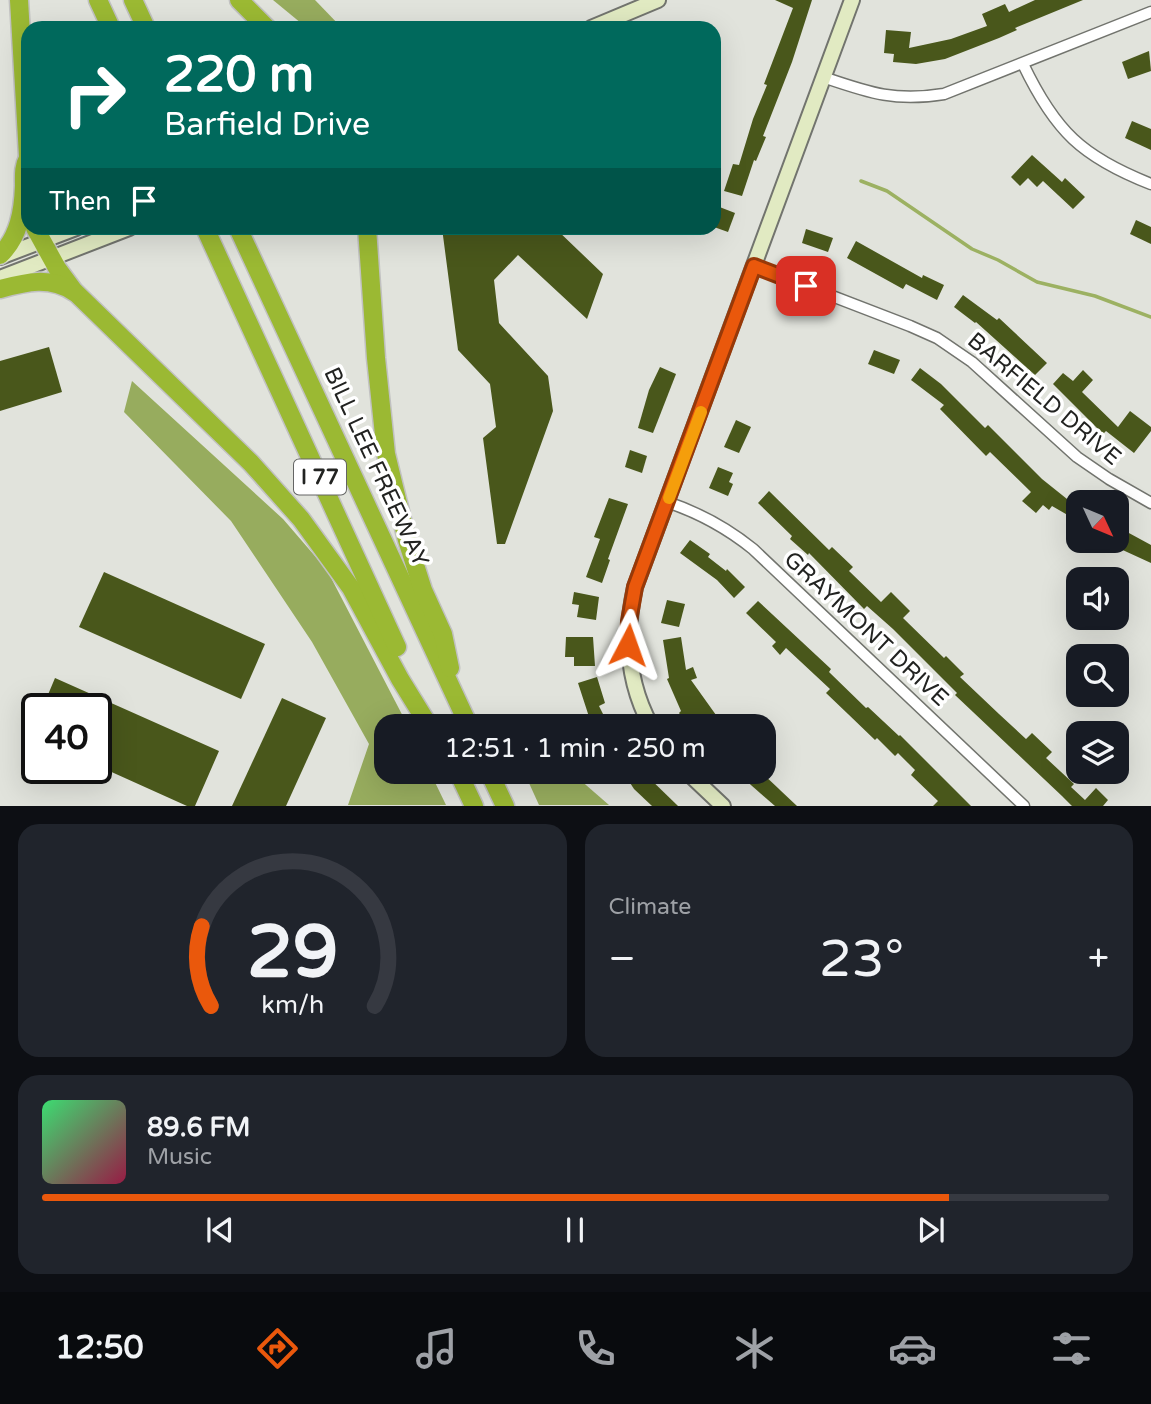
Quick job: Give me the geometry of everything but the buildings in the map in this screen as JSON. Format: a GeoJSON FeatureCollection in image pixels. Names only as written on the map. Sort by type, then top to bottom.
{"type":"FeatureCollection","features":[{"type":"Feature","properties":{"kind":"highway"},"geometry":{"type":"LineString","coordinates":[[19,0],[21,35]]}},
{"type":"Feature","properties":{"kind":"highway"},"geometry":{"type":"LineString","coordinates":[[98,0],[108,21]]}},
{"type":"Feature","properties":{"kind":"highway"},"geometry":{"type":"LineString","coordinates":[[133,0],[143,21]]}},
{"type":"Feature","properties":{"kind":"highway"},"geometry":{"type":"LineString","coordinates":[[239,0],[260,21]]}},
{"type":"Feature","properties":{"kind":"highway"},"geometry":{"type":"LineString","coordinates":[[0,256],[11,243],[21,216]]}},
{"type":"Feature","properties":{"kind":"highway"},"geometry":{"type":"LineString","coordinates":[[39,235],[51,259],[78,295],[251,463],[301,519],[351,588],[422,714]]}},
{"type":"Feature","properties":{"kind":"highway","name":"I 77"},"geometry":{"type":"LineString","coordinates":[[208,235],[389,632],[430,714]]}},
{"type":"Feature","properties":{"kind":"highway","name":"BILL LEE FREEWAY"},"geometry":{"type":"LineString","coordinates":[[241,235],[462,714]]}},
{"type":"Feature","properties":{"kind":"highway"},"geometry":{"type":"LineString","coordinates":[[367,235],[386,454],[407,540],[423,590],[443,634],[457,702]]}},
{"type":"Feature","properties":{"kind":"highway"},"geometry":{"type":"LineString","coordinates":[[0,289],[25,282],[42,281],[63,286],[78,295]]}},
{"type":"Feature","properties":{"kind":"highway"},"geometry":{"type":"LineString","coordinates":[[464,784],[474,806]]}},
{"type":"Feature","properties":{"kind":"highway"},"geometry":{"type":"LineString","coordinates":[[495,784],[505,806]]}},
{"type":"Feature","properties":{"kind":"street"},"geometry":{"type":"LineString","coordinates":[[608,21],[658,0]]}},
{"type":"Feature","properties":{"kind":"street"},"geometry":{"type":"LineString","coordinates":[[645,714],[636,694],[630,670],[629,621],[635,587],[852,0]]}},
{"type":"Feature","properties":{"kind":"street"},"geometry":{"type":"LineString","coordinates":[[824,77],[886,97],[921,98],[956,91],[1151,12]]}},
{"type":"Feature","properties":{"kind":"street"},"geometry":{"type":"LineString","coordinates":[[1023,64],[1039,96],[1067,134],[1106,164],[1151,184]]}},
{"type":"Feature","properties":{"kind":"street"},"geometry":{"type":"LineString","coordinates":[[0,256],[36,235]]}},
{"type":"Feature","properties":{"kind":"street"},"geometry":{"type":"LineString","coordinates":[[0,278],[111,235]]}},
{"type":"Feature","properties":{"kind":"street","name":"BARFIELD DRIVE"},"geometry":{"type":"LineString","coordinates":[[754,266],[910,326],[954,349],[972,362],[1077,457],[1151,503]]}},
{"type":"Feature","properties":{"kind":"street","name":"GRAYMONT DRIVE"},"geometry":{"type":"LineString","coordinates":[[667,502],[711,520],[733,533],[753,550],[1024,806]]}},
{"type":"Feature","properties":{"kind":"street"},"geometry":{"type":"LineString","coordinates":[[700,784],[723,806]]}},
{"type":"Feature","properties":{"kind":"green space"},"geometry":{"type":"Polygon","coordinates":[[[273,0],[315,0],[335,21],[298,21],[273,0]]]}},
{"type":"Feature","properties":{"kind":"green space"},"geometry":{"type":"Polygon","coordinates":[[[132,381],[283,519],[327,570],[402,714],[374,714],[374,784],[436,784],[446,805],[348,805],[369,744],[312,642],[231,521],[124,412],[132,381]]]}},
{"type":"Feature","properties":{"kind":"green space"},"geometry":{"type":"Polygon","coordinates":[[[529,784],[585,784],[609,805],[539,805],[529,784]]]}},
{"type":"Feature","properties":{"kind":"waterway"},"geometry":{"type":"LineString","coordinates":[[861,181],[887,191],[972,249],[1037,282],[1095,296],[1151,317]]}},
{"type":"Feature","properties":{"kind":"slow traffic"},"geometry":{"type":"LineString","coordinates":[[669,498],[701,412]]}},
{"type":"Feature","properties":{"kind":"route"},"geometry":{"type":"LineString","coordinates":[[628,645],[630,608],[635,587],[754,266],[806,286]]}}]}
